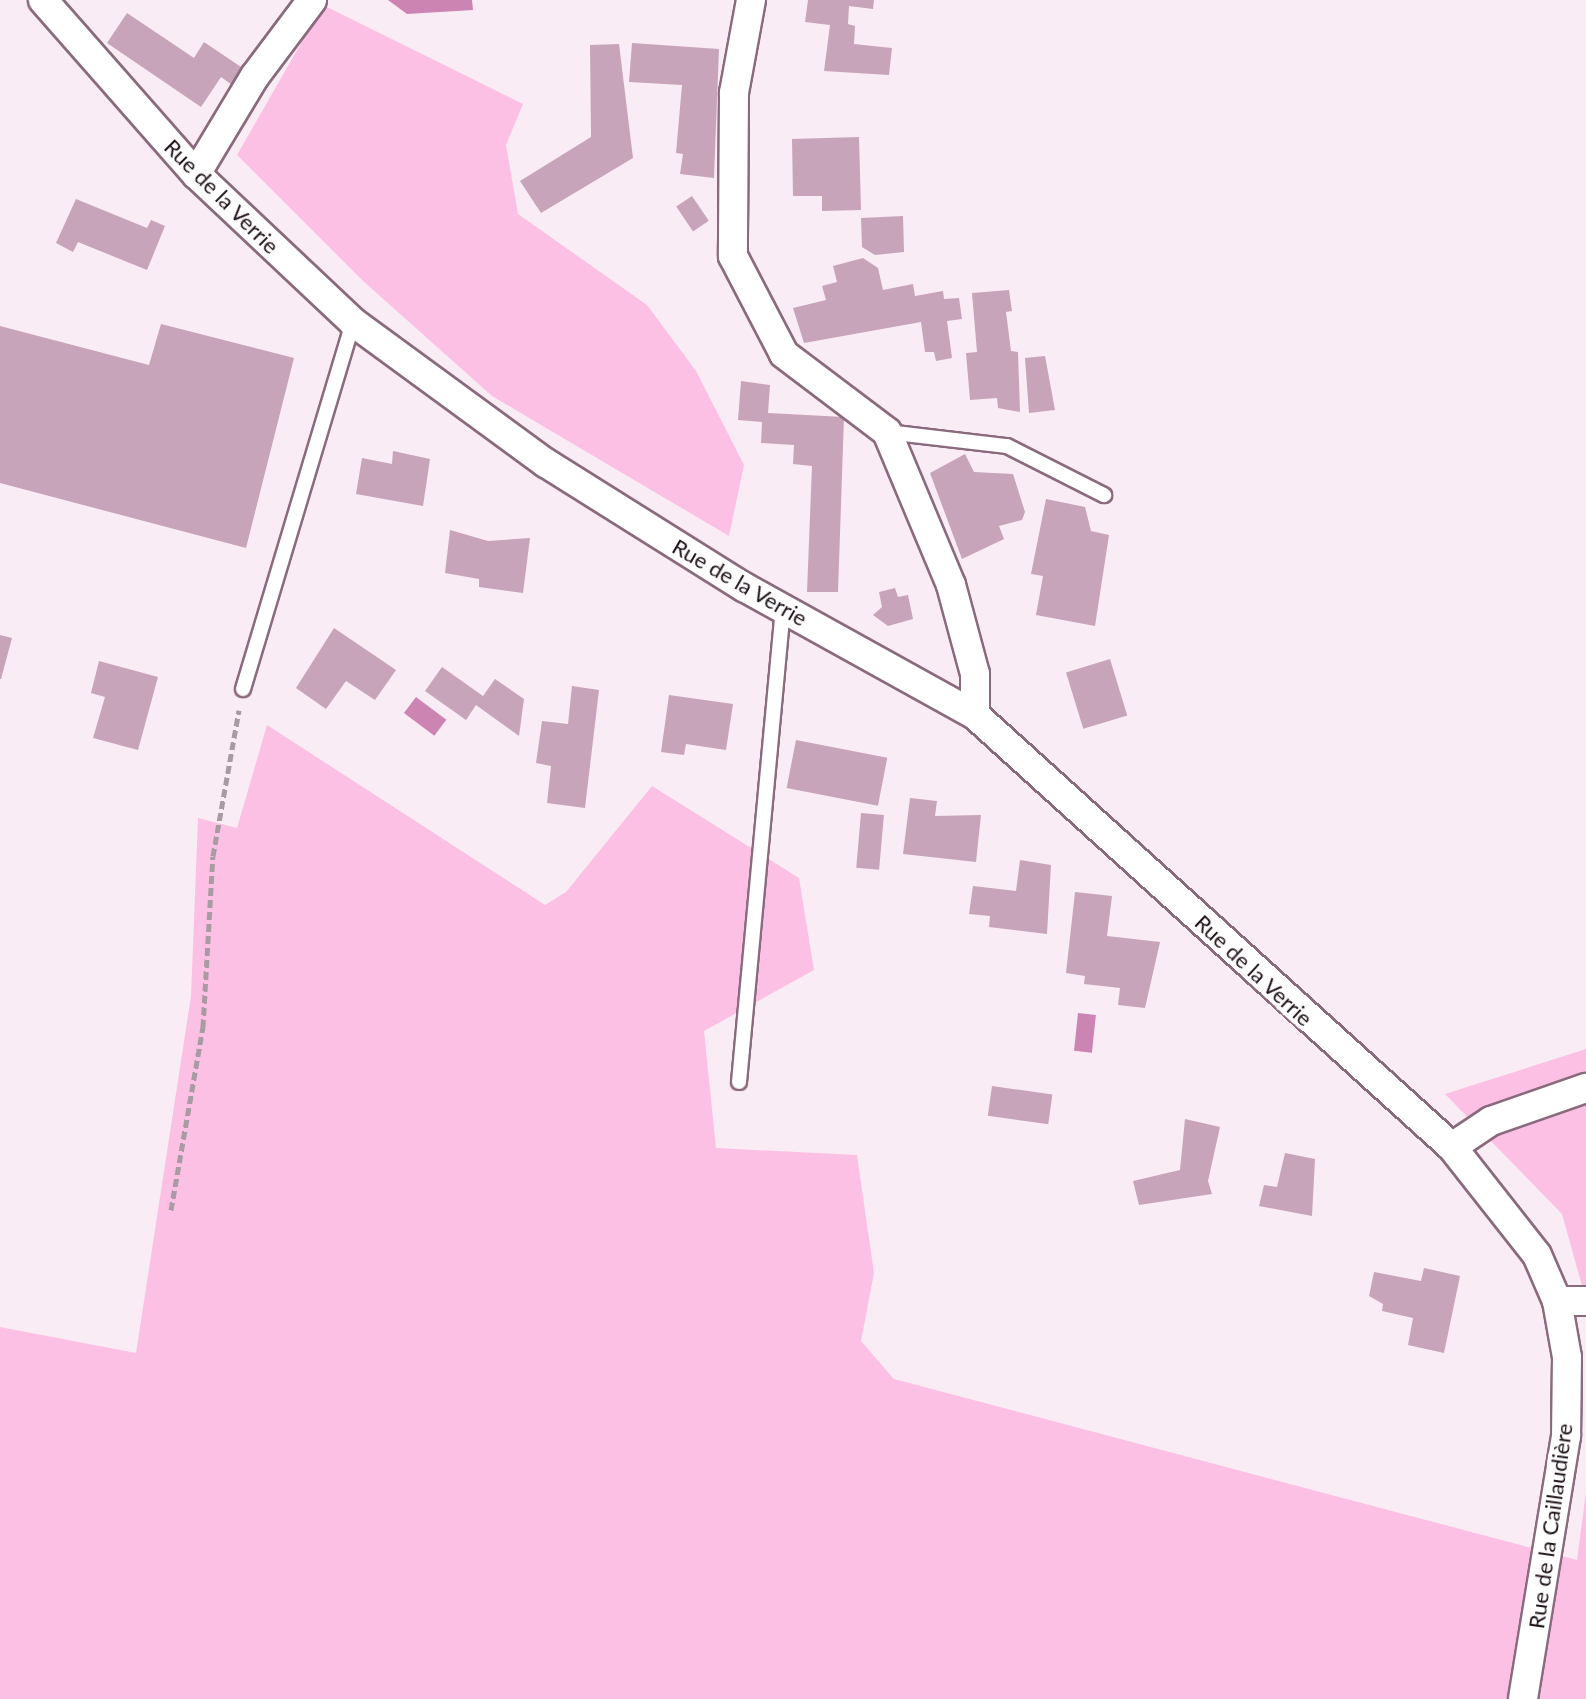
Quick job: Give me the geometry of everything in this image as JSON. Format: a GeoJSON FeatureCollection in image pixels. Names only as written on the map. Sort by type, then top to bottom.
{"type":"FeatureCollection","features":[{"type":"Feature","properties":{"kind":"street","name":"Rue de la Verrie"},"geometry":{"type":"LineString","coordinates":[[43,0],[196,174],[353,322],[546,463],[783,608],[975,715],[1452,1147]]}},
{"type":"Feature","properties":{"kind":"street"},"geometry":{"type":"LineString","coordinates":[[196,174],[255,76],[312,0]]}},
{"type":"Feature","properties":{"kind":"street"},"geometry":{"type":"LineString","coordinates":[[751,0],[734,93],[733,256],[784,354],[887,432],[951,585],[975,674],[975,715]]}},
{"type":"Feature","properties":{"kind":"street"},"geometry":{"type":"LineString","coordinates":[[1452,1147],[1491,1121],[1586,1088]]}},
{"type":"Feature","properties":{"kind":"street","name":"Rue de la Caillaudière"},"geometry":{"type":"LineString","coordinates":[[1452,1147],[1537,1255],[1557,1301],[1567,1357],[1566,1436],[1523,1699]]}},
{"type":"Feature","properties":{"kind":"street"},"geometry":{"type":"LineString","coordinates":[[1557,1301],[1586,1301]]}},
{"type":"Feature","properties":{"kind":"lane"},"geometry":{"type":"LineString","coordinates":[[243,689],[353,322]]}},
{"type":"Feature","properties":{"kind":"lane"},"geometry":{"type":"LineString","coordinates":[[887,432],[1007,446],[1104,495]]}},
{"type":"Feature","properties":{"kind":"lane"},"geometry":{"type":"LineString","coordinates":[[739,1082],[783,608]]}},
{"type":"Feature","properties":{"kind":"path"},"geometry":{"type":"LineString","coordinates":[[171,1210],[203,1027],[213,856],[243,689]]}},
{"type":"Feature","properties":{"kind":"shaded area"},"geometry":{"type":"Polygon","coordinates":[[[388,0],[472,0],[473,10],[407,14],[388,0]]]}},
{"type":"Feature","properties":{"kind":"shaded area"},"geometry":{"type":"Polygon","coordinates":[[[323,5],[523,104],[506,145],[518,214],[647,305],[696,371],[744,465],[729,536],[492,396],[362,280],[237,155],[323,5]]]}},
{"type":"Feature","properties":{"kind":"shaded area"},"geometry":{"type":"Polygon","coordinates":[[[416,697],[446,720],[434,736],[404,713],[416,697]]]}},
{"type":"Feature","properties":{"kind":"shaded area"},"geometry":{"type":"Polygon","coordinates":[[[267,725],[545,905],[566,892],[652,786],[799,878],[814,970],[704,1031],[716,1148],[857,1155],[874,1273],[861,1341],[894,1379],[1577,1560],[1586,1492],[1586,1699],[0,1699],[0,1327],[136,1353],[191,996],[198,818],[237,828],[267,725]]]}},
{"type":"Feature","properties":{"kind":"shaded area"},"geometry":{"type":"Polygon","coordinates":[[[1078,1013],[1096,1015],[1092,1053],[1074,1051],[1078,1013]]]}},
{"type":"Feature","properties":{"kind":"shaded area"},"geometry":{"type":"Polygon","coordinates":[[[1586,1049],[1586,1300],[1562,1214],[1445,1094],[1586,1049]]]}},
{"type":"Feature","properties":{"kind":"building"},"geometry":{"type":"Polygon","coordinates":[[[808,0],[874,0],[873,9],[849,6],[848,24],[855,26],[854,44],[892,48],[889,75],[824,71],[830,25],[805,22],[808,0]]]}},
{"type":"Feature","properties":{"kind":"building"},"geometry":{"type":"Polygon","coordinates":[[[127,13],[194,58],[204,42],[244,69],[232,85],[221,77],[201,107],[107,43],[127,13]]]}},
{"type":"Feature","properties":{"kind":"building"},"geometry":{"type":"Polygon","coordinates":[[[632,43],[719,49],[714,178],[680,174],[683,154],[676,153],[682,85],[629,82],[632,43]]]}},
{"type":"Feature","properties":{"kind":"building"},"geometry":{"type":"Polygon","coordinates":[[[619,44],[633,158],[541,213],[520,181],[591,137],[590,45],[619,44]]]}},
{"type":"Feature","properties":{"kind":"building"},"geometry":{"type":"Polygon","coordinates":[[[859,137],[861,210],[822,211],[822,196],[793,196],[792,139],[859,137]]]}},
{"type":"Feature","properties":{"kind":"building"},"geometry":{"type":"Polygon","coordinates":[[[692,196],[709,221],[693,231],[676,207],[692,196]]]}},
{"type":"Feature","properties":{"kind":"building"},"geometry":{"type":"Polygon","coordinates":[[[76,199],[147,228],[151,220],[165,226],[147,270],[78,242],[73,252],[56,243],[76,199]]]}},
{"type":"Feature","properties":{"kind":"building"},"geometry":{"type":"Polygon","coordinates":[[[903,216],[904,252],[875,255],[862,247],[861,218],[903,216]]]}},
{"type":"Feature","properties":{"kind":"building"},"geometry":{"type":"Polygon","coordinates":[[[863,258],[878,268],[883,290],[913,284],[915,296],[943,291],[944,299],[959,298],[962,319],[947,321],[952,358],[936,361],[934,352],[925,352],[921,322],[804,343],[793,308],[826,300],[822,286],[837,282],[833,266],[863,258]]]}},
{"type":"Feature","properties":{"kind":"building"},"geometry":{"type":"Polygon","coordinates":[[[1009,290],[1012,311],[1006,312],[1011,351],[1018,352],[1020,412],[998,408],[997,398],[970,400],[966,353],[977,352],[972,293],[1009,290]]]}},
{"type":"Feature","properties":{"kind":"building"},"geometry":{"type":"Polygon","coordinates":[[[161,324],[294,358],[246,548],[0,483],[0,326],[149,365],[161,324]]]}},
{"type":"Feature","properties":{"kind":"building"},"geometry":{"type":"Polygon","coordinates":[[[1045,356],[1055,410],[1029,413],[1025,358],[1045,356]]]}},
{"type":"Feature","properties":{"kind":"building"},"geometry":{"type":"Polygon","coordinates":[[[741,381],[770,385],[768,413],[844,417],[838,592],[807,592],[812,466],[793,464],[794,445],[761,443],[762,422],[738,420],[741,381]]]}},
{"type":"Feature","properties":{"kind":"building"},"geometry":{"type":"Polygon","coordinates":[[[393,451],[430,459],[423,506],[356,494],[362,458],[392,464],[393,451]]]}},
{"type":"Feature","properties":{"kind":"building"},"geometry":{"type":"Polygon","coordinates":[[[965,454],[974,472],[1013,474],[1025,512],[1022,520],[999,526],[1004,539],[962,559],[930,473],[965,454]]]}},
{"type":"Feature","properties":{"kind":"building"},"geometry":{"type":"Polygon","coordinates":[[[1046,499],[1085,507],[1091,531],[1109,535],[1095,626],[1036,615],[1043,576],[1031,574],[1046,499]]]}},
{"type":"Feature","properties":{"kind":"building"},"geometry":{"type":"Polygon","coordinates":[[[450,530],[488,541],[530,538],[523,593],[479,587],[479,579],[445,573],[450,530]]]}},
{"type":"Feature","properties":{"kind":"building"},"geometry":{"type":"Polygon","coordinates":[[[895,588],[898,597],[908,595],[913,619],[888,626],[873,615],[882,607],[879,592],[895,588]]]}},
{"type":"Feature","properties":{"kind":"building"},"geometry":{"type":"Polygon","coordinates":[[[334,628],[396,670],[375,700],[346,681],[326,709],[296,688],[334,628]]]}},
{"type":"Feature","properties":{"kind":"building"},"geometry":{"type":"Polygon","coordinates":[[[0,635],[12,638],[1,679],[0,679],[0,635]]]}},
{"type":"Feature","properties":{"kind":"building"},"geometry":{"type":"Polygon","coordinates":[[[1110,659],[1127,715],[1083,729],[1066,672],[1110,659]]]}},
{"type":"Feature","properties":{"kind":"building"},"geometry":{"type":"Polygon","coordinates":[[[99,661],[158,677],[138,750],[93,738],[105,697],[91,693],[99,661]]]}},
{"type":"Feature","properties":{"kind":"building"},"geometry":{"type":"Polygon","coordinates":[[[442,667],[483,696],[495,679],[524,699],[519,736],[476,705],[466,720],[425,691],[442,667]]]}},
{"type":"Feature","properties":{"kind":"building"},"geometry":{"type":"Polygon","coordinates":[[[572,686],[599,690],[585,808],[547,803],[551,766],[536,763],[542,721],[568,724],[572,686]]]}},
{"type":"Feature","properties":{"kind":"building"},"geometry":{"type":"Polygon","coordinates":[[[669,695],[733,704],[726,750],[686,744],[684,755],[661,752],[669,695]]]}},
{"type":"Feature","properties":{"kind":"building"},"geometry":{"type":"Polygon","coordinates":[[[796,740],[887,758],[878,806],[787,788],[796,740]]]}},
{"type":"Feature","properties":{"kind":"building"},"geometry":{"type":"Polygon","coordinates":[[[910,798],[937,801],[935,816],[981,815],[976,862],[903,854],[910,798]]]}},
{"type":"Feature","properties":{"kind":"building"},"geometry":{"type":"Polygon","coordinates":[[[861,813],[884,815],[879,870],[856,868],[861,813]]]}},
{"type":"Feature","properties":{"kind":"building"},"geometry":{"type":"Polygon","coordinates":[[[1020,860],[1051,865],[1047,934],[989,927],[990,916],[969,914],[973,886],[1016,891],[1020,860]]]}},
{"type":"Feature","properties":{"kind":"building"},"geometry":{"type":"Polygon","coordinates":[[[1075,892],[1112,896],[1107,936],[1160,942],[1145,1008],[1118,1005],[1120,988],[1084,984],[1085,976],[1066,973],[1075,892]]]}},
{"type":"Feature","properties":{"kind":"building"},"geometry":{"type":"Polygon","coordinates":[[[992,1086],[1052,1094],[1048,1124],[988,1116],[992,1086]]]}},
{"type":"Feature","properties":{"kind":"building"},"geometry":{"type":"Polygon","coordinates":[[[1185,1119],[1220,1127],[1208,1181],[1212,1194],[1139,1205],[1133,1181],[1180,1170],[1185,1119]]]}},
{"type":"Feature","properties":{"kind":"building"},"geometry":{"type":"Polygon","coordinates":[[[1285,1153],[1315,1159],[1312,1216],[1259,1206],[1264,1185],[1277,1187],[1285,1153]]]}},
{"type":"Feature","properties":{"kind":"building"},"geometry":{"type":"Polygon","coordinates":[[[1424,1268],[1460,1276],[1444,1353],[1408,1345],[1413,1318],[1382,1311],[1383,1304],[1369,1296],[1374,1272],[1421,1281],[1424,1268]]]}}]}
